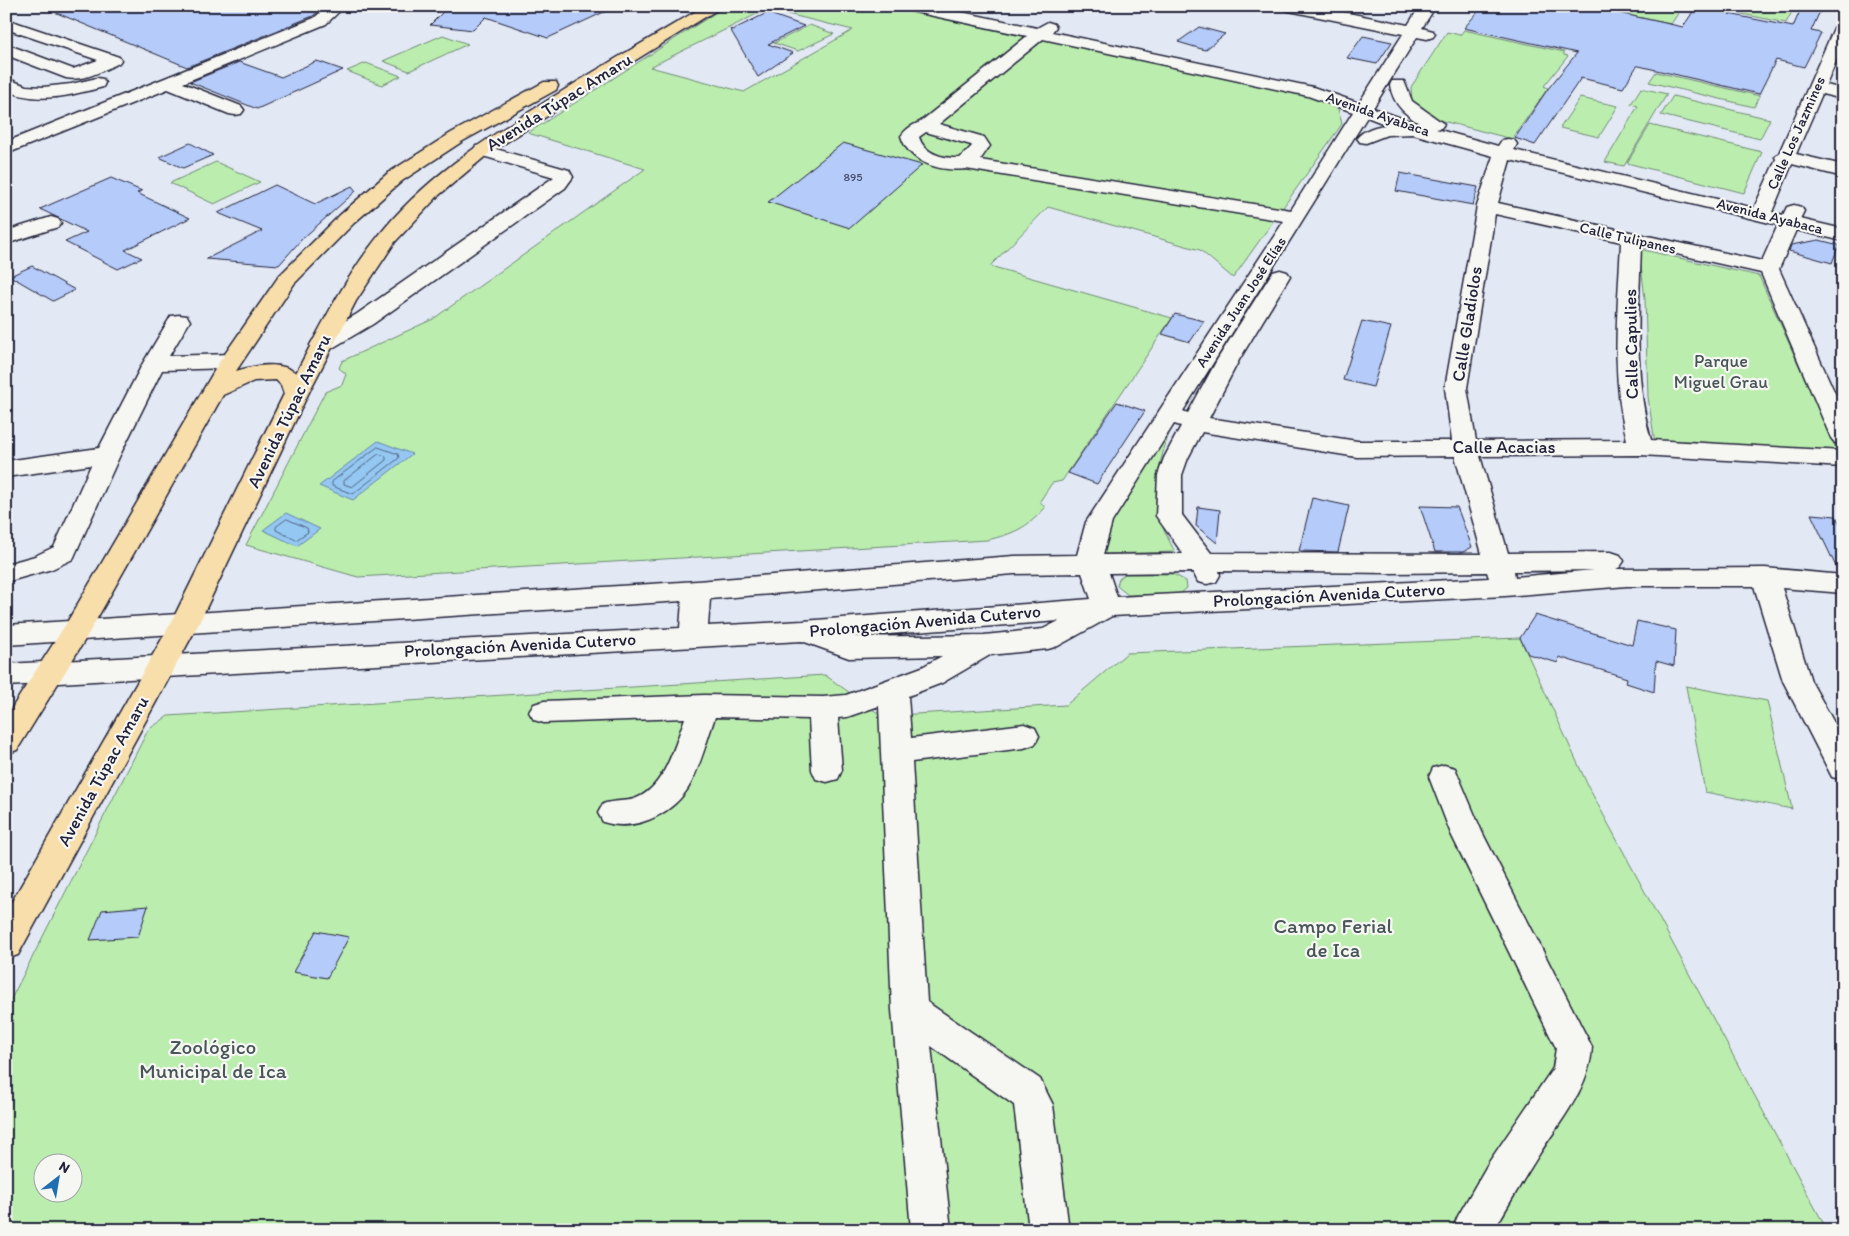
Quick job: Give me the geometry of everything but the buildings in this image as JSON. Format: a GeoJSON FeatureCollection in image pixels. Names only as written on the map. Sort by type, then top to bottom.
{"type":"FeatureCollection","features":[{"type":"Feature","properties":{"kind":"main road","name":"Avenida Túpac Amaru"},"geometry":{"type":"LineString","coordinates":[[6,944],[185,623],[321,345],[345,301],[387,238],[431,192],[482,150],[598,67],[691,6]]}},
{"type":"Feature","properties":{"kind":"main road","name":"Avenida Túpac Amaru"},"geometry":{"type":"LineString","coordinates":[[6,742],[76,631],[231,361],[286,280],[326,239],[375,194],[421,159],[457,137],[716,6]]}},
{"type":"Feature","properties":{"kind":"main road"},"geometry":{"type":"LineString","coordinates":[[244,342],[248,352],[258,356],[275,358],[306,353],[321,345]]}},
{"type":"Feature","properties":{"kind":"main road"},"geometry":{"type":"LineString","coordinates":[[214,391],[225,382],[239,377],[269,372],[280,373],[290,378],[295,385],[296,394]]}},
{"type":"Feature","properties":{"kind":"street"},"geometry":{"type":"LineString","coordinates":[[6,149],[320,21],[338,6]]}},
{"type":"Feature","properties":{"kind":"street","name":"Avenida Ayabaca"},"geometry":{"type":"LineString","coordinates":[[910,6],[1045,30],[1340,90],[1369,116]]}},
{"type":"Feature","properties":{"kind":"street","name":"Avenida Ayabaca"},"geometry":{"type":"LineString","coordinates":[[946,6],[1313,92],[1369,116],[1427,127],[1506,149],[1793,216],[1843,223]]}},
{"type":"Feature","properties":{"kind":"street"},"geometry":{"type":"LineString","coordinates":[[1289,6],[1333,10],[1420,33]]}},
{"type":"Feature","properties":{"kind":"street","name":"Avenida Juan José Elías"},"geometry":{"type":"LineString","coordinates":[[1420,33],[1428,6]]}},
{"type":"Feature","properties":{"kind":"street","name":"Avenida Juan José Elías"},"geometry":{"type":"LineString","coordinates":[[1215,600],[1203,562],[1169,516],[1170,475],[1176,458],[1228,360],[1369,116],[1420,33],[1444,6]]}},
{"type":"Feature","properties":{"kind":"street"},"geometry":{"type":"LineString","coordinates":[[6,24],[113,60],[116,66],[115,71],[99,82],[80,88],[55,91],[23,91],[6,83]]}},
{"type":"Feature","properties":{"kind":"street","name":"Calle Los Jazmines"},"geometry":{"type":"LineString","coordinates":[[1763,209],[1784,157],[1816,88],[1838,49],[1843,26]]}},
{"type":"Feature","properties":{"kind":"street"},"geometry":{"type":"LineString","coordinates":[[1045,30],[926,126],[919,128],[910,136],[914,147],[933,160],[945,164],[957,165],[966,163],[1296,218]]}},
{"type":"Feature","properties":{"kind":"street"},"geometry":{"type":"LineString","coordinates":[[6,49],[72,74],[89,70],[113,60]]}},
{"type":"Feature","properties":{"kind":"street"},"geometry":{"type":"LineString","coordinates":[[1340,90],[1369,87],[1390,82],[1406,105],[1427,127]]}},
{"type":"Feature","properties":{"kind":"street"},"geometry":{"type":"LineString","coordinates":[[169,84],[235,110]]}},
{"type":"Feature","properties":{"kind":"street"},"geometry":{"type":"LineString","coordinates":[[1816,88],[1843,94]]}},
{"type":"Feature","properties":{"kind":"street"},"geometry":{"type":"LineString","coordinates":[[1369,116],[1375,132],[1427,127]]}},
{"type":"Feature","properties":{"kind":"street","name":"Avenida Juan José Elías"},"geometry":{"type":"LineString","coordinates":[[1107,607],[1091,565],[1090,556],[1099,522],[1296,218],[1369,116]]}},
{"type":"Feature","properties":{"kind":"street"},"geometry":{"type":"LineString","coordinates":[[926,126],[978,141],[981,146],[979,150],[966,163]]}},
{"type":"Feature","properties":{"kind":"street","name":"Calle Gladiolos"},"geometry":{"type":"LineString","coordinates":[[1502,575],[1465,447],[1456,388],[1487,206],[1506,149]]}},
{"type":"Feature","properties":{"kind":"street"},"geometry":{"type":"LineString","coordinates":[[321,345],[365,318],[558,184],[564,177],[562,174],[482,150]]}},
{"type":"Feature","properties":{"kind":"street"},"geometry":{"type":"LineString","coordinates":[[1784,157],[1843,171]]}},
{"type":"Feature","properties":{"kind":"street","name":"Calle Tulipanes"},"geometry":{"type":"LineString","coordinates":[[1487,206],[1769,269]]}},
{"type":"Feature","properties":{"kind":"street"},"geometry":{"type":"LineString","coordinates":[[1793,216],[1769,269],[1843,438]]}},
{"type":"Feature","properties":{"kind":"street","name":"Avenida Ayabaca"},"geometry":{"type":"LineString","coordinates":[[1793,216],[1843,235]]}},
{"type":"Feature","properties":{"kind":"street"},"geometry":{"type":"LineString","coordinates":[[6,238],[51,223]]}},
{"type":"Feature","properties":{"kind":"street","name":"Calle Capulies"},"geometry":{"type":"LineString","coordinates":[[1631,239],[1629,306],[1630,394],[1636,432],[1641,447]]}},
{"type":"Feature","properties":{"kind":"street"},"geometry":{"type":"LineString","coordinates":[[6,573],[43,563],[64,553],[108,455],[154,363],[179,321]]}},
{"type":"Feature","properties":{"kind":"street"},"geometry":{"type":"LineString","coordinates":[[154,363],[231,361]]}},
{"type":"Feature","properties":{"kind":"street","name":"Calle Acacias"},"geometry":{"type":"LineString","coordinates":[[1169,414],[1194,423],[1357,449],[1641,447],[1843,459]]}},
{"type":"Feature","properties":{"kind":"street"},"geometry":{"type":"LineString","coordinates":[[6,469],[108,455]]}},
{"type":"Feature","properties":{"kind":"street","name":"Prolongación Avenida Cutervo"},"geometry":{"type":"LineString","coordinates":[[6,675],[803,631],[1215,600],[1662,561],[1843,568]]}},
{"type":"Feature","properties":{"kind":"street","name":"Prolongación Avenida Cutervo"},"geometry":{"type":"LineString","coordinates":[[6,634],[697,590],[1014,565],[1203,562],[1389,564],[1502,575],[1765,577],[1843,584]]}},
{"type":"Feature","properties":{"kind":"street"},"geometry":{"type":"LineString","coordinates":[[1765,577],[1797,681],[1843,768]]}},
{"type":"Feature","properties":{"kind":"street"},"geometry":{"type":"LineString","coordinates":[[693,636],[697,590]]}},
{"type":"Feature","properties":{"kind":"street"},"geometry":{"type":"LineString","coordinates":[[803,631],[849,648],[984,645],[1048,639],[1107,607]]}},
{"type":"Feature","properties":{"kind":"street"},"geometry":{"type":"LineString","coordinates":[[544,712],[704,706],[823,708],[847,706],[932,674],[984,645]]}},
{"type":"Feature","properties":{"kind":"street"},"geometry":{"type":"LineString","coordinates":[[892,690],[910,1010],[931,1230]]}},
{"type":"Feature","properties":{"kind":"street"},"geometry":{"type":"LineString","coordinates":[[614,813],[639,811],[655,802],[676,782],[704,706]]}},
{"type":"Feature","properties":{"kind":"street"},"geometry":{"type":"LineString","coordinates":[[823,708],[827,770]]}},
{"type":"Feature","properties":{"kind":"street"},"geometry":{"type":"LineString","coordinates":[[896,752],[1024,736]]}},
{"type":"Feature","properties":{"kind":"street"},"geometry":{"type":"LineString","coordinates":[[1444,777],[1467,834],[1574,1047],[1573,1062],[1568,1077],[1503,1176],[1472,1230]]}},
{"type":"Feature","properties":{"kind":"street"},"geometry":{"type":"LineString","coordinates":[[910,1010],[1027,1092],[1034,1106],[1049,1230]]}},
{"type":"Feature","properties":{"kind":"green space"},"geometry":{"type":"Polygon","coordinates":[[[726,6],[895,6],[1314,95],[1338,109],[1342,124],[1233,278],[1200,250],[1048,207],[990,266],[1172,318],[1062,481],[1052,483],[1040,501],[1045,508],[1032,521],[1012,533],[987,540],[358,577],[246,545],[325,392],[342,385],[346,374],[339,368],[342,361],[433,319],[645,169],[528,133],[726,6]],[[767,9],[650,67],[744,92],[853,30],[767,9]]]}},
{"type":"Feature","properties":{"kind":"green space"},"geometry":{"type":"Polygon","coordinates":[[[1605,6],[1683,6],[1671,24],[1603,10],[1605,6]]]}},
{"type":"Feature","properties":{"kind":"green space"},"geometry":{"type":"Polygon","coordinates":[[[1741,6],[1795,6],[1786,23],[1737,13],[1741,6]]]}},
{"type":"Feature","properties":{"kind":"green space"},"geometry":{"type":"Polygon","coordinates":[[[810,25],[834,34],[798,51],[774,43],[810,25]]]}},
{"type":"Feature","properties":{"kind":"green space"},"geometry":{"type":"Polygon","coordinates":[[[1464,30],[1564,52],[1564,55],[1568,56],[1544,86],[1548,88],[1512,139],[1435,119],[1412,102],[1411,87],[1447,32],[1460,35],[1464,30]]]}},
{"type":"Feature","properties":{"kind":"green space"},"geometry":{"type":"Polygon","coordinates":[[[443,35],[468,44],[409,71],[383,61],[443,35]]]}},
{"type":"Feature","properties":{"kind":"green space"},"geometry":{"type":"Polygon","coordinates":[[[366,63],[401,76],[382,85],[347,71],[366,63]]]}},
{"type":"Feature","properties":{"kind":"green space"},"geometry":{"type":"Polygon","coordinates":[[[1656,72],[1760,96],[1754,107],[1649,82],[1656,72]]]}},
{"type":"Feature","properties":{"kind":"green space"},"geometry":{"type":"Polygon","coordinates":[[[1641,88],[1667,94],[1624,166],[1605,162],[1638,106],[1631,104],[1641,88]]]}},
{"type":"Feature","properties":{"kind":"green space"},"geometry":{"type":"Polygon","coordinates":[[[1673,96],[1770,119],[1760,139],[1661,115],[1673,96]]]}},
{"type":"Feature","properties":{"kind":"green space"},"geometry":{"type":"Polygon","coordinates":[[[1580,98],[1618,106],[1599,137],[1560,128],[1580,98]]]}},
{"type":"Feature","properties":{"kind":"green space"},"geometry":{"type":"Polygon","coordinates":[[[1650,125],[1762,152],[1744,193],[1627,163],[1650,125]]]}},
{"type":"Feature","properties":{"kind":"green space"},"geometry":{"type":"Polygon","coordinates":[[[216,162],[260,182],[214,204],[170,183],[216,162]]]}},
{"type":"Feature","properties":{"kind":"green space","name":"Parque Miguel Grau"},"geometry":{"type":"Polygon","coordinates":[[[1639,249],[1759,276],[1838,453],[1655,443],[1648,397],[1645,299],[1639,249]]]}},
{"type":"Feature","properties":{"kind":"green space"},"geometry":{"type":"Polygon","coordinates":[[[1173,422],[1157,478],[1156,490],[1161,523],[1175,552],[1102,554],[1108,526],[1173,422]]]}},
{"type":"Feature","properties":{"kind":"green space"},"geometry":{"type":"Polygon","coordinates":[[[1125,574],[1173,574],[1186,581],[1187,588],[1181,593],[1176,594],[1128,595],[1117,586],[1119,579],[1125,574]]]}},
{"type":"Feature","properties":{"kind":"green space","name":"Campo Ferial de Ica"},"geometry":{"type":"Polygon","coordinates":[[[1520,638],[1589,788],[1827,1230],[6,1230],[6,1009],[148,730],[168,716],[825,675],[882,716],[1066,705],[1127,653],[1520,638]]]}},
{"type":"Feature","properties":{"kind":"green space"},"geometry":{"type":"Polygon","coordinates":[[[1686,686],[1767,701],[1792,809],[1705,792],[1686,686]]]}},
{"type":"Feature","properties":{"kind":"water"},"geometry":{"type":"Polygon","coordinates":[[[378,441],[412,454],[353,500],[319,486],[378,441]]]}},
{"type":"Feature","properties":{"kind":"water"},"geometry":{"type":"Polygon","coordinates":[[[286,513],[320,529],[297,546],[263,530],[286,513]]]}},
{"type":"Feature","properties":{"kind":"park label","name":"Zoológico Municipal de Ica"},"geometry":{"type":"Point","coordinates":[213,1058]}}]}
